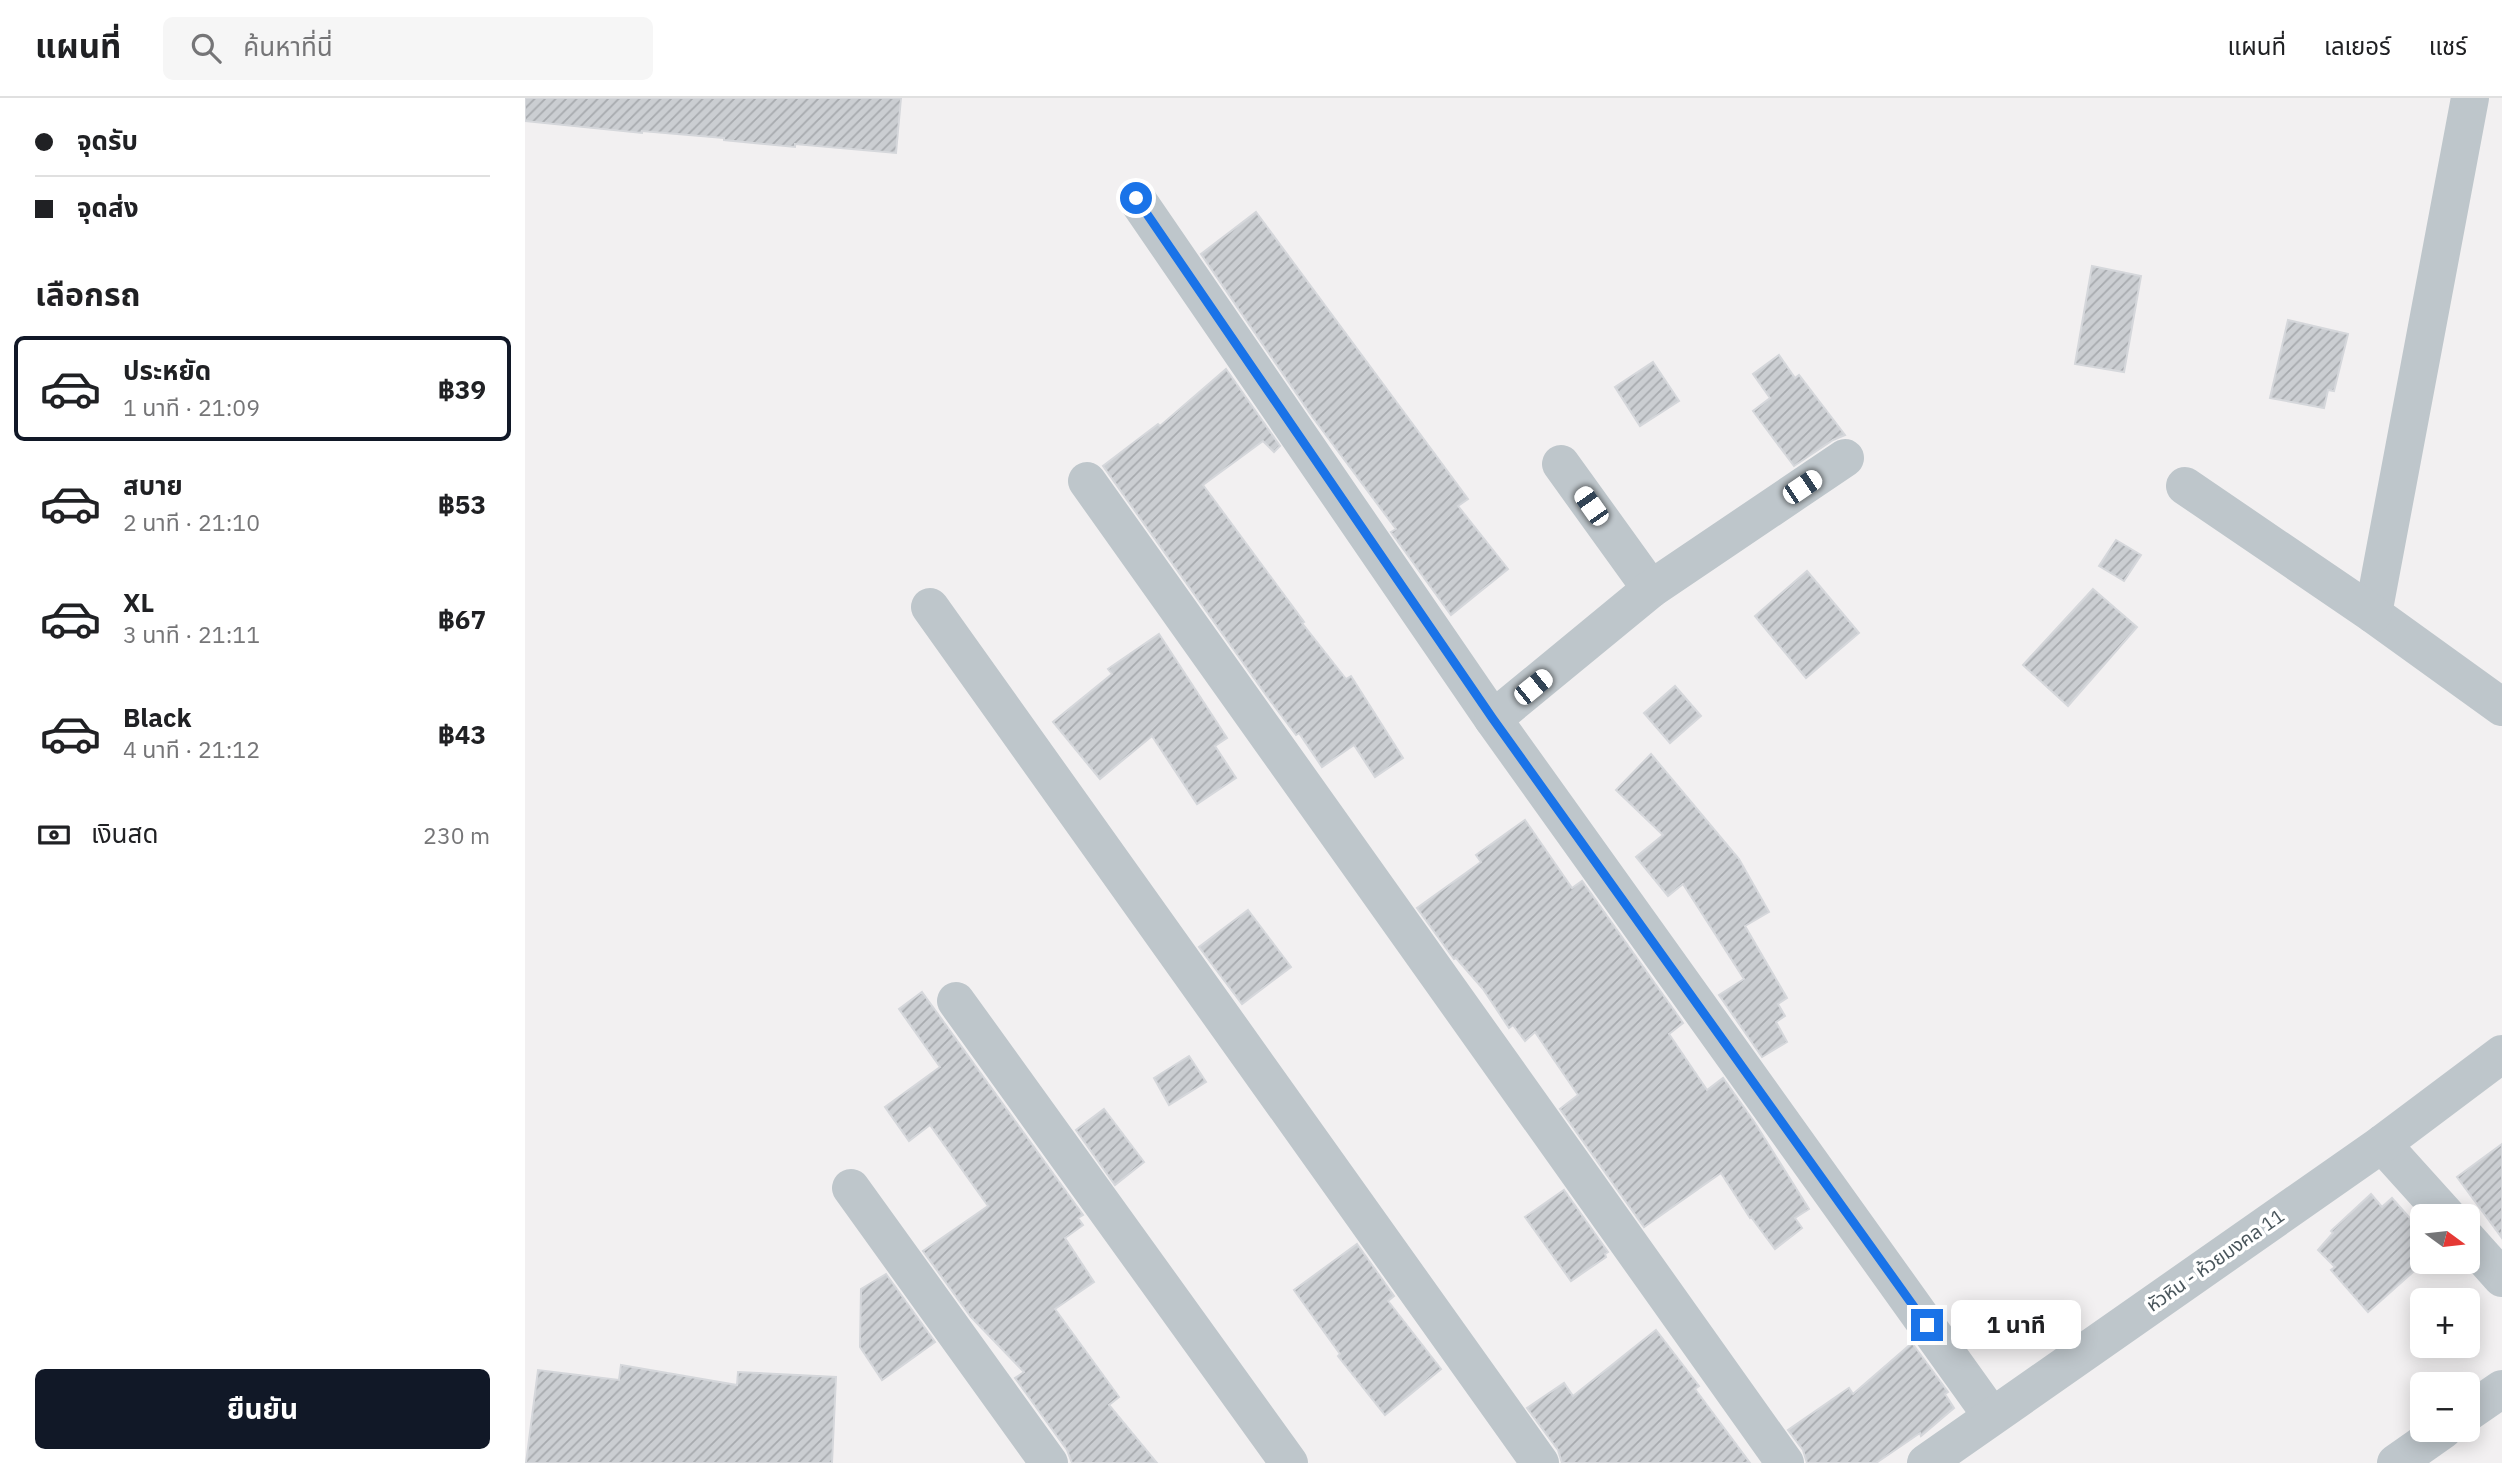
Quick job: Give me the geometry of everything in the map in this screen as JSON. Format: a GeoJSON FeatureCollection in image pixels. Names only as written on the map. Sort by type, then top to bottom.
{"type":"FeatureCollection","features":[{"type":"Feature","properties":{"kind":"street"},"geometry":{"type":"LineString","coordinates":[[2373,614],[2470,98]]}},
{"type":"Feature","properties":{"kind":"street"},"geometry":{"type":"LineString","coordinates":[[1136,198],[1493,719],[1991,1415]]}},
{"type":"Feature","properties":{"kind":"street"},"geometry":{"type":"LineString","coordinates":[[1493,719],[1651,589],[1845,458]]}},
{"type":"Feature","properties":{"kind":"street"},"geometry":{"type":"LineString","coordinates":[[1561,464],[1651,589]]}},
{"type":"Feature","properties":{"kind":"street"},"geometry":{"type":"LineString","coordinates":[[1087,481],[1785,1463]]}},
{"type":"Feature","properties":{"kind":"street"},"geometry":{"type":"LineString","coordinates":[[2185,486],[2373,614],[2502,707]]}},
{"type":"Feature","properties":{"kind":"street"},"geometry":{"type":"LineString","coordinates":[[930,607],[1540,1463]]}},
{"type":"Feature","properties":{"kind":"street"},"geometry":{"type":"LineString","coordinates":[[956,1001],[1289,1463]]}},
{"type":"Feature","properties":{"kind":"street","name":"หัวหิน - ห้วยมงคล 11"},"geometry":{"type":"LineString","coordinates":[[1926,1463],[2382,1143],[2502,1054]]}},
{"type":"Feature","properties":{"kind":"street"},"geometry":{"type":"LineString","coordinates":[[2382,1143],[2436,1204]]}},
{"type":"Feature","properties":{"kind":"street"},"geometry":{"type":"LineString","coordinates":[[851,1188],[1049,1463]]}},
{"type":"Feature","properties":{"kind":"street"},"geometry":{"type":"LineString","coordinates":[[2480,1253],[2502,1278]]}},
{"type":"Feature","properties":{"kind":"street"},"geometry":{"type":"LineString","coordinates":[[2480,1404],[2502,1389]]}},
{"type":"Feature","properties":{"kind":"street"},"geometry":{"type":"LineString","coordinates":[[2396,1463],[2426,1442]]}},
{"type":"Feature","properties":{"kind":"building"},"geometry":{"type":"Polygon","coordinates":[[[525,98],[901,98],[896,153],[795,144],[795,147],[724,138],[525,121],[525,98]]]}},
{"type":"Feature","properties":{"kind":"building"},"geometry":{"type":"Polygon","coordinates":[[[1256,212],[1468,499],[1458,506],[1508,569],[1451,615],[1391,532],[1396,529],[1311,415],[1201,254],[1256,212]]]}},
{"type":"Feature","properties":{"kind":"building"},"geometry":{"type":"Polygon","coordinates":[[[2092,266],[2141,276],[2124,372],[2075,364],[2092,266]]]}},
{"type":"Feature","properties":{"kind":"building"},"geometry":{"type":"Polygon","coordinates":[[[2288,320],[2348,334],[2334,391],[2328,390],[2324,408],[2270,398],[2288,320]]]}},
{"type":"Feature","properties":{"kind":"building"},"geometry":{"type":"Polygon","coordinates":[[[1779,355],[1795,378],[1799,375],[1845,435],[1794,466],[1753,411],[1770,398],[1753,374],[1779,355]]]}},
{"type":"Feature","properties":{"kind":"building"},"geometry":{"type":"Polygon","coordinates":[[[1653,362],[1679,401],[1640,426],[1615,387],[1653,362]]]}},
{"type":"Feature","properties":{"kind":"building"},"geometry":{"type":"Polygon","coordinates":[[[1226,369],[1280,446],[1274,452],[1263,441],[1203,485],[1304,622],[1302,623],[1346,679],[1351,676],[1403,758],[1375,777],[1354,745],[1322,767],[1299,733],[1296,735],[1266,695],[1103,466],[1158,424],[1160,426],[1226,369]]]}},
{"type":"Feature","properties":{"kind":"building"},"geometry":{"type":"Polygon","coordinates":[[[2116,540],[2141,555],[2124,581],[2099,566],[2116,540]]]}},
{"type":"Feature","properties":{"kind":"building"},"geometry":{"type":"Polygon","coordinates":[[[1807,571],[1859,633],[1806,678],[1755,616],[1807,571]]]}},
{"type":"Feature","properties":{"kind":"building"},"geometry":{"type":"Polygon","coordinates":[[[2093,589],[2137,627],[2068,706],[2023,665],[2093,589]]]}},
{"type":"Feature","properties":{"kind":"building"},"geometry":{"type":"Polygon","coordinates":[[[1159,634],[1227,738],[1215,746],[1236,778],[1197,804],[1152,736],[1100,779],[1053,722],[1112,674],[1108,669],[1159,634]]]}},
{"type":"Feature","properties":{"kind":"building"},"geometry":{"type":"Polygon","coordinates":[[[1675,686],[1701,716],[1670,743],[1644,713],[1675,686]]]}},
{"type":"Feature","properties":{"kind":"building"},"geometry":{"type":"Polygon","coordinates":[[[1651,754],[1739,859],[1769,912],[1745,926],[1787,998],[1778,1004],[1785,1016],[1776,1022],[1787,1042],[1762,1057],[1719,995],[1744,979],[1683,884],[1668,896],[1636,857],[1663,835],[1616,790],[1651,754]]]}},
{"type":"Feature","properties":{"kind":"building"},"geometry":{"type":"Polygon","coordinates":[[[1525,820],[1572,888],[1582,881],[1683,1023],[1669,1034],[1707,1090],[1723,1078],[1809,1209],[1795,1218],[1802,1228],[1775,1249],[1750,1218],[1721,1173],[1644,1227],[1560,1109],[1578,1095],[1535,1032],[1525,1041],[1513,1025],[1509,1028],[1483,989],[1456,958],[1454,959],[1417,908],[1481,862],[1476,855],[1525,820]]]}},
{"type":"Feature","properties":{"kind":"building"},"geometry":{"type":"Polygon","coordinates":[[[1248,910],[1291,967],[1242,1004],[1199,947],[1248,910]]]}},
{"type":"Feature","properties":{"kind":"building"},"geometry":{"type":"Polygon","coordinates":[[[922,992],[1083,1215],[1078,1218],[1083,1225],[1065,1238],[1094,1282],[1055,1309],[1119,1397],[1109,1405],[1157,1463],[1072,1463],[1067,1450],[1015,1378],[1024,1372],[971,1317],[923,1251],[988,1206],[930,1125],[909,1141],[885,1107],[940,1067],[899,1009],[922,992]]]}},
{"type":"Feature","properties":{"kind":"building"},"geometry":{"type":"Polygon","coordinates":[[[1189,1056],[1206,1082],[1169,1105],[1154,1078],[1189,1056]]]}},
{"type":"Feature","properties":{"kind":"building"},"geometry":{"type":"Polygon","coordinates":[[[1104,1109],[1144,1162],[1115,1185],[1076,1130],[1104,1109]]]}},
{"type":"Feature","properties":{"kind":"building"},"geometry":{"type":"Polygon","coordinates":[[[2502,1144],[2502,1238],[2480,1208],[2480,1204],[2477,1204],[2457,1177],[2502,1144]]]}},
{"type":"Feature","properties":{"kind":"building"},"geometry":{"type":"Polygon","coordinates":[[[1564,1190],[1608,1252],[1606,1257],[1571,1281],[1525,1217],[1564,1190]]]}},
{"type":"Feature","properties":{"kind":"building"},"geometry":{"type":"Polygon","coordinates":[[[2371,1194],[2382,1207],[2392,1198],[2410,1218],[2411,1274],[2368,1312],[2331,1270],[2335,1267],[2318,1250],[2333,1233],[2331,1231],[2371,1194]]]}},
{"type":"Feature","properties":{"kind":"building"},"geometry":{"type":"Polygon","coordinates":[[[1357,1244],[1394,1296],[1388,1301],[1441,1369],[1385,1415],[1338,1356],[1340,1354],[1294,1290],[1357,1244]]]}},
{"type":"Feature","properties":{"kind":"building"},"geometry":{"type":"Polygon","coordinates":[[[886,1274],[935,1342],[882,1380],[860,1347],[861,1289],[886,1274]]]}},
{"type":"Feature","properties":{"kind":"building"},"geometry":{"type":"Polygon","coordinates":[[[1656,1330],[1699,1386],[1695,1389],[1750,1463],[1562,1463],[1558,1450],[1527,1408],[1564,1383],[1573,1396],[1656,1330]]]}},
{"type":"Feature","properties":{"kind":"building"},"geometry":{"type":"Polygon","coordinates":[[[1912,1343],[1948,1392],[1945,1394],[1954,1408],[1921,1436],[1920,1433],[1876,1463],[1807,1463],[1803,1450],[1788,1430],[1849,1388],[1853,1394],[1912,1343]]]}},
{"type":"Feature","properties":{"kind":"building"},"geometry":{"type":"Polygon","coordinates":[[[621,1365],[737,1385],[738,1372],[836,1377],[832,1463],[526,1463],[538,1370],[619,1380],[621,1365]]]}},
{"type":"Feature","properties":{"kind":"route"},"geometry":{"type":"LineString","coordinates":[[1136,198],[1493,719],[1927,1325]]}}]}
